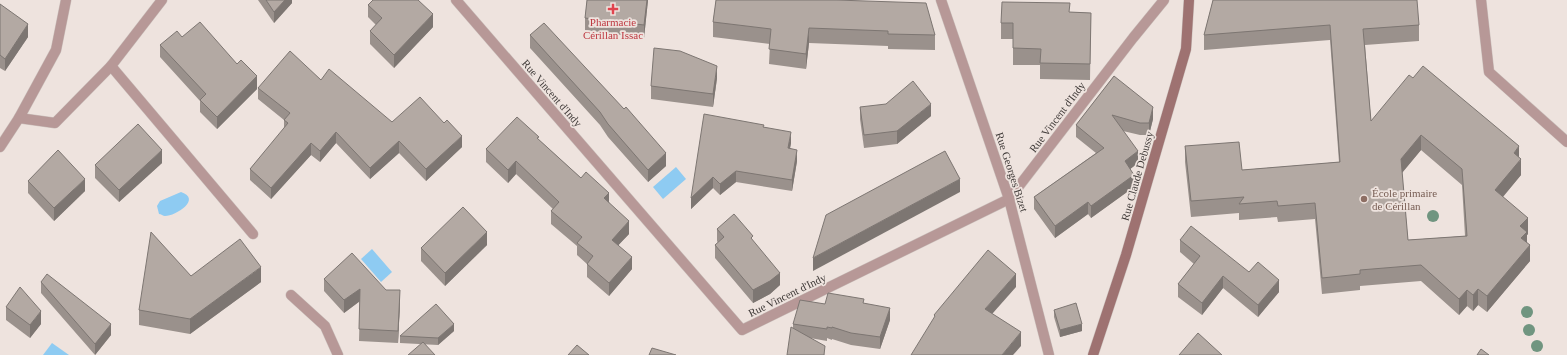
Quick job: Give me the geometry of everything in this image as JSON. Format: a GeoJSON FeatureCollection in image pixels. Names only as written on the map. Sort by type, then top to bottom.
{"type":"FeatureCollection","features":[{"type":"Feature","properties":{"kind":"street"},"geometry":{"type":"LineString","coordinates":[[0,147],[19,118],[56,50],[66,0]]}},
{"type":"Feature","properties":{"kind":"street"},"geometry":{"type":"LineString","coordinates":[[19,118],[55,123],[111,66],[162,0]]}},
{"type":"Feature","properties":{"kind":"street","name":"Rue Vincent d'Indy"},"geometry":{"type":"LineString","coordinates":[[456,0],[742,330],[1009,200],[1133,38],[1164,0]]}},
{"type":"Feature","properties":{"kind":"street","name":"Rue Georges Bizet"},"geometry":{"type":"LineString","coordinates":[[941,0],[1009,200],[1049,355]]}},
{"type":"Feature","properties":{"kind":"street","name":"Rue Claude Debussy"},"geometry":{"type":"LineString","coordinates":[[1093,355],[1126,255],[1186,49],[1189,0]]}},
{"type":"Feature","properties":{"kind":"street"},"geometry":{"type":"LineString","coordinates":[[1481,0],[1489,72],[1567,142]]}},
{"type":"Feature","properties":{"kind":"street"},"geometry":{"type":"LineString","coordinates":[[111,66],[253,234]]}},
{"type":"Feature","properties":{"kind":"street"},"geometry":{"type":"LineString","coordinates":[[291,295],[325,326],[338,355]]}},
{"type":"Feature","properties":{"kind":"water"},"geometry":{"type":"Polygon","coordinates":[[[676,167],[686,179],[663,199],[653,187],[676,167]]]}},
{"type":"Feature","properties":{"kind":"water"},"geometry":{"type":"Polygon","coordinates":[[[181,192],[187,195],[189,199],[185,207],[170,215],[164,216],[159,214],[157,206],[160,201],[181,192]]]}},
{"type":"Feature","properties":{"kind":"water"},"geometry":{"type":"Polygon","coordinates":[[[372,249],[392,272],[381,282],[361,259],[372,249]]]}},
{"type":"Feature","properties":{"kind":"water"},"geometry":{"type":"Polygon","coordinates":[[[52,343],[69,355],[43,355],[52,343]]]}},
{"type":"Feature","properties":{"kind":"building"},"geometry":{"type":"Polygon","coordinates":[[[266,0],[285,0],[274,12],[266,0]]]}},
{"type":"Feature","properties":{"kind":"building"},"geometry":{"type":"Polygon","coordinates":[[[373,0],[418,0],[433,14],[394,55],[370,31],[382,18],[368,5],[373,0]]]}},
{"type":"Feature","properties":{"kind":"building"},"geometry":{"type":"Polygon","coordinates":[[[587,0],[647,0],[644,25],[585,18],[587,0]]]}},
{"type":"Feature","properties":{"kind":"building"},"geometry":{"type":"Polygon","coordinates":[[[716,0],[836,0],[926,3],[935,35],[888,34],[888,31],[809,28],[806,54],[769,49],[771,29],[713,22],[716,0]]]}},
{"type":"Feature","properties":{"kind":"building"},"geometry":{"type":"Polygon","coordinates":[[[1213,0],[1417,0],[1419,25],[1363,29],[1371,121],[1409,75],[1413,78],[1423,66],[1519,146],[1514,153],[1521,159],[1495,190],[1528,218],[1520,226],[1527,232],[1521,238],[1530,245],[1487,296],[1478,289],[1473,295],[1467,290],[1459,299],[1421,265],[1360,270],[1360,274],[1322,278],[1315,203],[1278,206],[1277,201],[1239,204],[1244,197],[1191,201],[1185,146],[1239,142],[1242,170],[1340,162],[1330,25],[1204,35],[1213,0]],[[1421,135],[1401,159],[1408,240],[1467,236],[1462,169],[1421,135]]]}},
{"type":"Feature","properties":{"kind":"building"},"geometry":{"type":"Polygon","coordinates":[[[1002,2],[1070,3],[1069,12],[1091,13],[1090,64],[1040,63],[1041,49],[1013,48],[1013,23],[1001,23],[1002,2]]]}},
{"type":"Feature","properties":{"kind":"building"},"geometry":{"type":"Polygon","coordinates":[[[0,4],[28,24],[5,59],[0,55],[0,4]]]}},
{"type":"Feature","properties":{"kind":"building"},"geometry":{"type":"Polygon","coordinates":[[[200,22],[237,64],[241,60],[257,76],[217,117],[200,100],[206,94],[160,45],[177,31],[182,37],[200,22]]]}},
{"type":"Feature","properties":{"kind":"building"},"geometry":{"type":"Polygon","coordinates":[[[544,23],[624,109],[626,107],[666,153],[648,170],[608,124],[600,112],[530,35],[544,23]]]}},
{"type":"Feature","properties":{"kind":"building"},"geometry":{"type":"Polygon","coordinates":[[[654,48],[680,51],[717,66],[713,94],[651,86],[654,48]]]}},
{"type":"Feature","properties":{"kind":"building"},"geometry":{"type":"Polygon","coordinates":[[[290,51],[321,80],[329,69],[392,122],[420,97],[444,123],[447,120],[462,136],[426,169],[399,141],[370,168],[336,132],[320,151],[311,143],[271,188],[250,169],[288,123],[284,120],[290,113],[258,88],[290,51]]]}},
{"type":"Feature","properties":{"kind":"building"},"geometry":{"type":"Polygon","coordinates":[[[1114,76],[1153,107],[1149,123],[1140,123],[1112,115],[1138,151],[1125,161],[1134,175],[1091,206],[1088,202],[1055,226],[1034,197],[1104,148],[1076,125],[1114,76]]]}},
{"type":"Feature","properties":{"kind":"building"},"geometry":{"type":"Polygon","coordinates":[[[913,81],[931,104],[897,131],[864,135],[860,107],[886,104],[913,81]]]}},
{"type":"Feature","properties":{"kind":"building"},"geometry":{"type":"Polygon","coordinates":[[[704,114],[764,125],[763,127],[791,132],[788,148],[797,150],[792,180],[736,171],[720,184],[713,177],[691,198],[704,114]]]}},
{"type":"Feature","properties":{"kind":"building"},"geometry":{"type":"Polygon","coordinates":[[[517,117],[539,137],[537,138],[581,178],[586,172],[609,193],[604,198],[629,221],[612,240],[632,257],[609,283],[587,264],[593,256],[577,243],[582,237],[551,211],[559,202],[516,161],[508,170],[486,149],[517,117]]]}},
{"type":"Feature","properties":{"kind":"building"},"geometry":{"type":"Polygon","coordinates":[[[138,124],[162,150],[119,190],[95,165],[138,124]]]}},
{"type":"Feature","properties":{"kind":"building"},"geometry":{"type":"Polygon","coordinates":[[[58,150],[85,179],[54,208],[28,181],[58,150]]]}},
{"type":"Feature","properties":{"kind":"building"},"geometry":{"type":"Polygon","coordinates":[[[945,151],[960,179],[813,258],[826,215],[945,151]]]}},
{"type":"Feature","properties":{"kind":"building"},"geometry":{"type":"Polygon","coordinates":[[[463,207],[487,232],[445,273],[421,248],[463,207]]]}},
{"type":"Feature","properties":{"kind":"building"},"geometry":{"type":"Polygon","coordinates":[[[734,214],[753,236],[751,238],[780,273],[770,281],[753,290],[715,245],[724,237],[717,229],[734,214]]]}},
{"type":"Feature","properties":{"kind":"building"},"geometry":{"type":"Polygon","coordinates":[[[1191,226],[1249,272],[1258,262],[1279,280],[1258,305],[1223,276],[1202,303],[1178,284],[1200,256],[1180,240],[1191,226]]]}},
{"type":"Feature","properties":{"kind":"building"},"geometry":{"type":"Polygon","coordinates":[[[151,232],[191,276],[240,239],[261,267],[190,319],[139,310],[151,232]]]}},
{"type":"Feature","properties":{"kind":"building"},"geometry":{"type":"Polygon","coordinates":[[[988,250],[1016,274],[985,309],[1021,332],[1002,355],[911,355],[935,316],[934,315],[988,250]]]}},
{"type":"Feature","properties":{"kind":"building"},"geometry":{"type":"Polygon","coordinates":[[[352,253],[386,290],[400,290],[398,331],[359,329],[360,289],[344,300],[324,279],[352,253]]]}},
{"type":"Feature","properties":{"kind":"building"},"geometry":{"type":"Polygon","coordinates":[[[47,274],[111,324],[95,344],[41,282],[47,274]]]}},
{"type":"Feature","properties":{"kind":"building"},"geometry":{"type":"Polygon","coordinates":[[[20,287],[41,311],[30,325],[6,307],[20,287]]]}},
{"type":"Feature","properties":{"kind":"building"},"geometry":{"type":"Polygon","coordinates":[[[828,293],[864,299],[863,303],[890,308],[880,337],[851,333],[832,327],[827,327],[827,329],[793,324],[800,300],[825,304],[828,293]]]}},
{"type":"Feature","properties":{"kind":"building"},"geometry":{"type":"Polygon","coordinates":[[[1076,303],[1082,324],[1060,330],[1054,310],[1076,303]]]}},
{"type":"Feature","properties":{"kind":"building"},"geometry":{"type":"Polygon","coordinates":[[[436,304],[454,324],[438,338],[400,336],[436,304]]]}},
{"type":"Feature","properties":{"kind":"building"},"geometry":{"type":"Polygon","coordinates":[[[791,327],[825,346],[824,355],[787,355],[791,327]]]}},
{"type":"Feature","properties":{"kind":"building"},"geometry":{"type":"Polygon","coordinates":[[[1198,333],[1222,355],[1179,355],[1198,333]]]}},
{"type":"Feature","properties":{"kind":"building"},"geometry":{"type":"Polygon","coordinates":[[[423,342],[435,355],[408,355],[423,342]]]}},
{"type":"Feature","properties":{"kind":"building"},"geometry":{"type":"Polygon","coordinates":[[[577,345],[589,355],[568,355],[577,345]]]}},
{"type":"Feature","properties":{"kind":"building"},"geometry":{"type":"Polygon","coordinates":[[[652,348],[676,355],[649,355],[652,348]]]}},
{"type":"Feature","properties":{"kind":"building"},"geometry":{"type":"Polygon","coordinates":[[[1481,349],[1489,355],[1477,355],[1481,349]]]}},
{"type":"Feature","properties":{"kind":"place","name":"Pharmacie Cérillan Issac"},"geometry":{"type":"Point","coordinates":[613,9]}},
{"type":"Feature","properties":{"kind":"place","name":"École primaire de Cérillan"},"geometry":{"type":"Point","coordinates":[1364,199]}}]}
